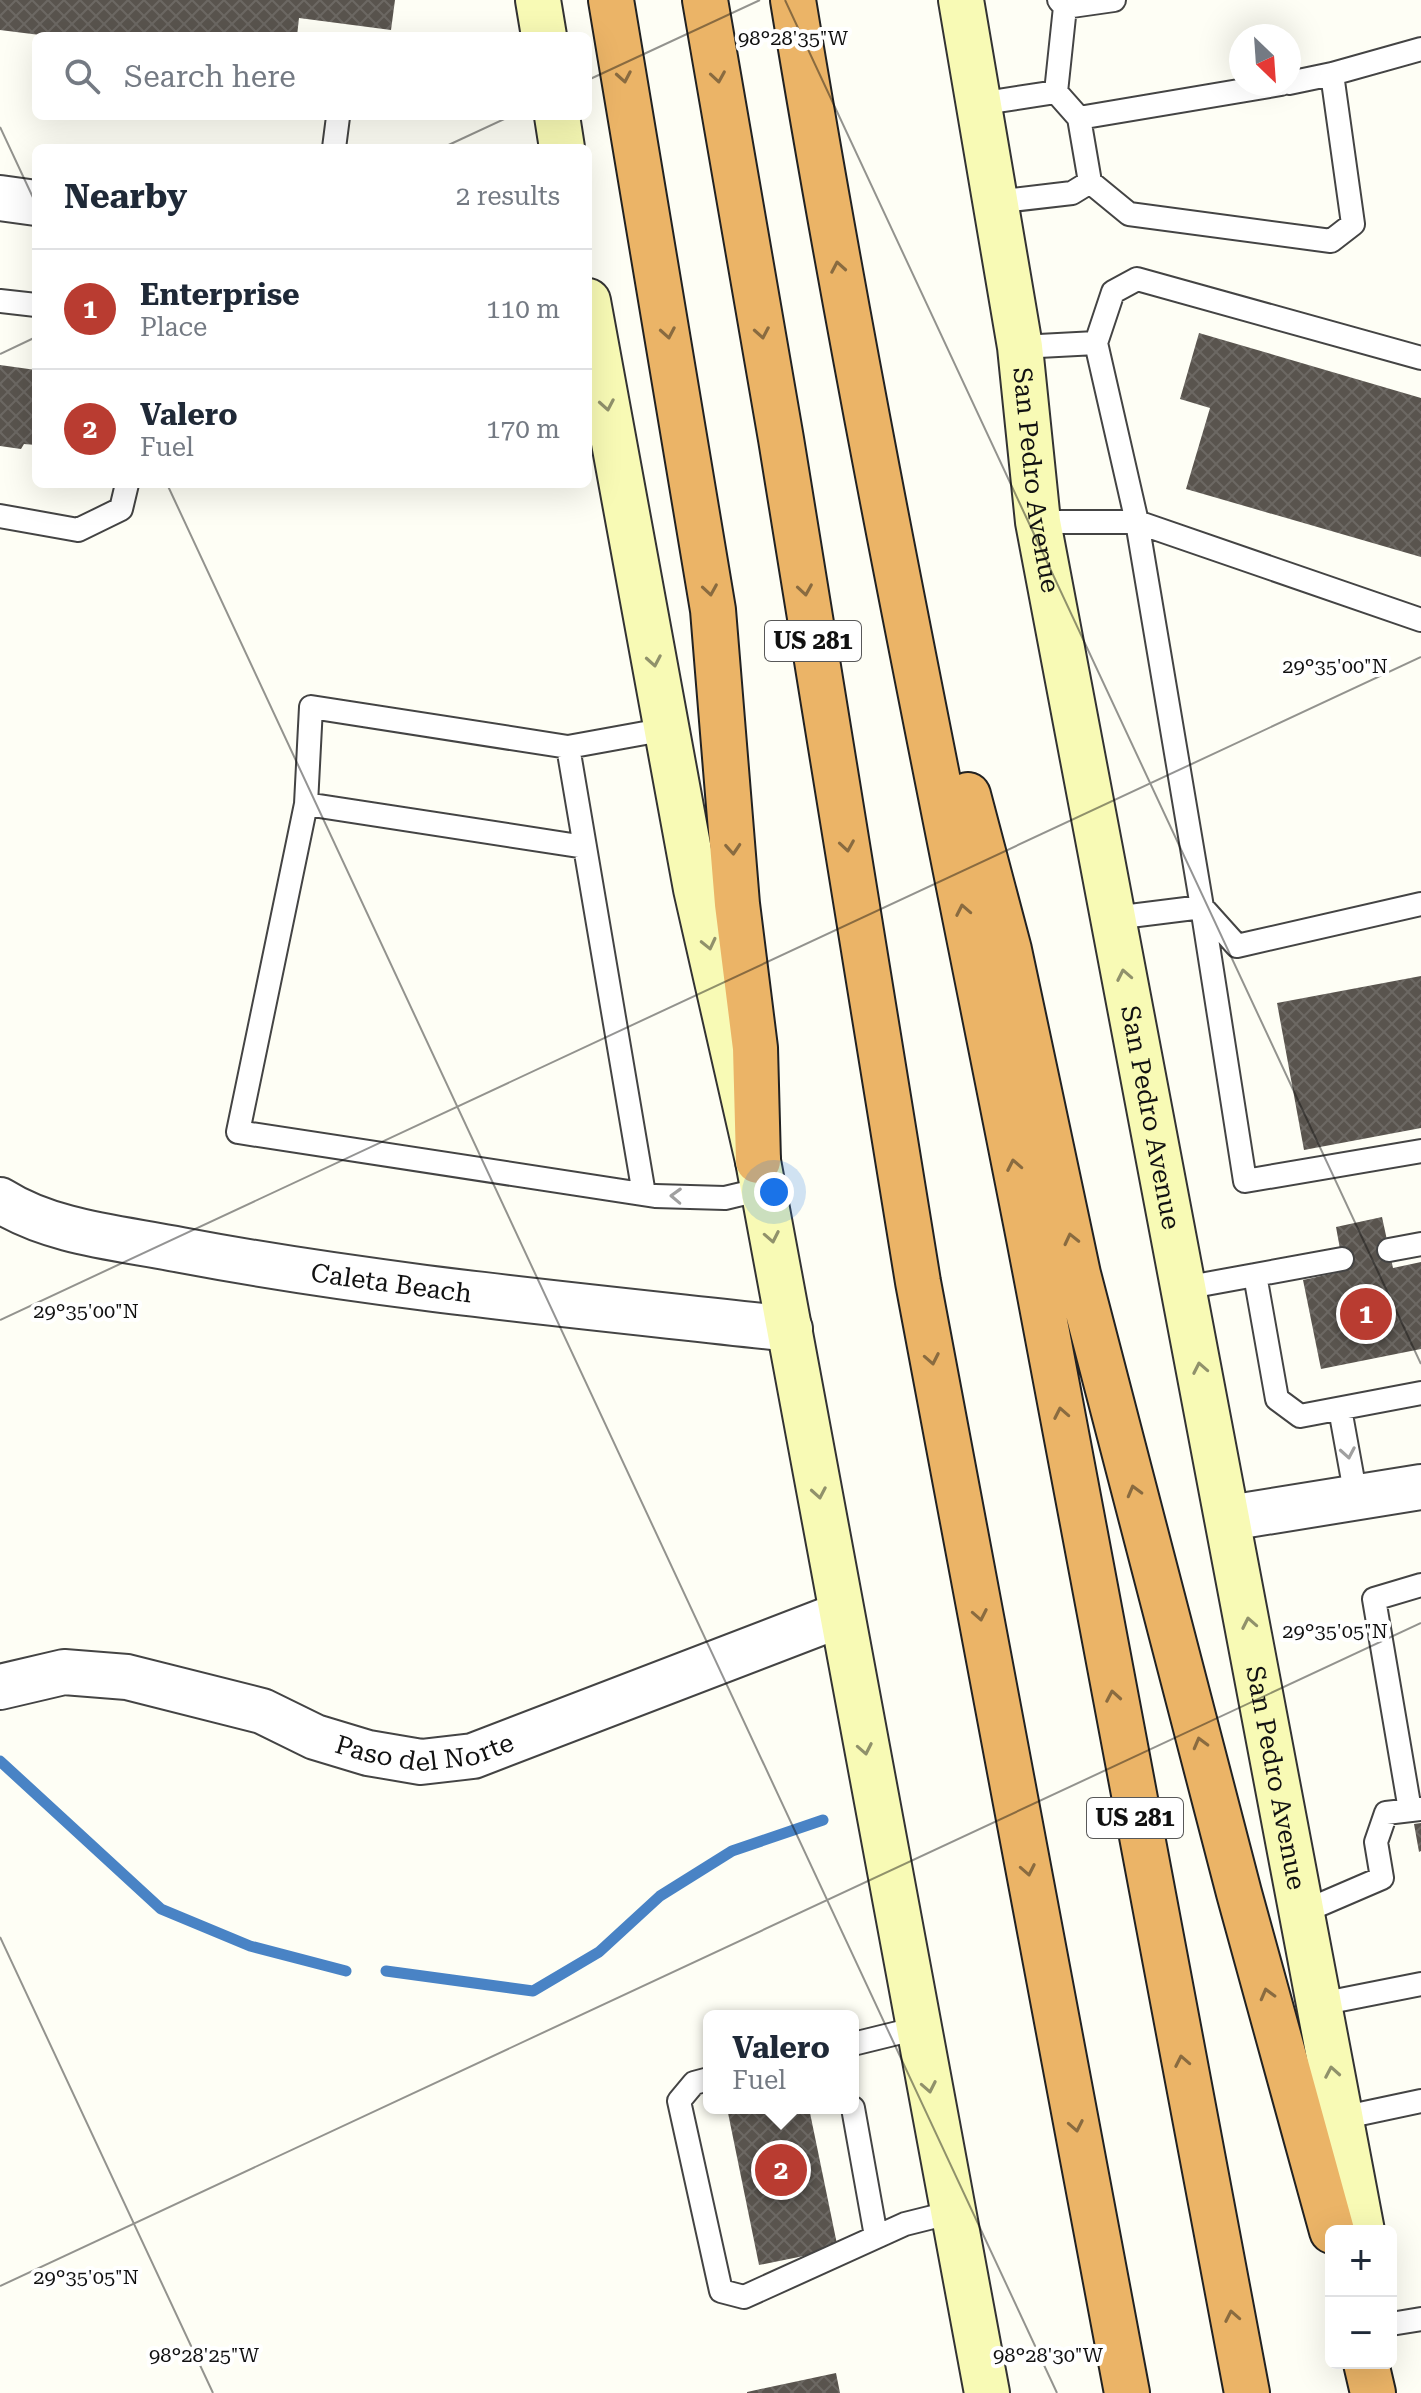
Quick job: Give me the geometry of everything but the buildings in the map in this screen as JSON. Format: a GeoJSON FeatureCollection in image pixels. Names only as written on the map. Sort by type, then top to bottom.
{"type":"FeatureCollection","features":[{"type":"Feature","properties":{"kind":"highway"},"geometry":{"type":"LineString","coordinates":[[611,0],[713,610],[737,904],[755,1048],[761,1175]]}},
{"type":"Feature","properties":{"kind":"highway","name":"US 281"},"geometry":{"type":"LineString","coordinates":[[705,0],[781,439],[918,1282],[1127,2393]]}},
{"type":"Feature","properties":{"kind":"highway","name":"US 281"},"geometry":{"type":"LineString","coordinates":[[793,0],[861,399],[1029,1242],[1147,1879],[1247,2393]]}},
{"type":"Feature","properties":{"kind":"highway"},"geometry":{"type":"LineString","coordinates":[[861,399],[1009,950],[1078,1274],[1330,2225]]}},
{"type":"Feature","properties":{"kind":"highway"},"geometry":{"type":"LineString","coordinates":[[1367,2369],[1373,2393]]}},
{"type":"Feature","properties":{"kind":"main road"},"geometry":{"type":"LineString","coordinates":[[538,0],[543,32]]}},
{"type":"Feature","properties":{"kind":"main road","name":"San Pedro Avenue"},"geometry":{"type":"LineString","coordinates":[[961,0],[1020,347],[1038,522],[1361,2225]]}},
{"type":"Feature","properties":{"kind":"main road"},"geometry":{"type":"LineString","coordinates":[[558,120],[561,144]]}},
{"type":"Feature","properties":{"kind":"main road"},"geometry":{"type":"LineString","coordinates":[[592,323],[696,889],[761,1175],[840,1615],[987,2393]]}},
{"type":"Feature","properties":{"kind":"main road"},"geometry":{"type":"LineString","coordinates":[[1387,2369],[1392,2393]]}},
{"type":"Feature","properties":{"kind":"street"},"geometry":{"type":"LineString","coordinates":[[0,198],[32,202]]}},
{"type":"Feature","properties":{"kind":"street","name":"Caleta Beach"},"geometry":{"type":"LineString","coordinates":[[0,1200],[52,1224],[234,1260],[458,1292],[790,1329]]}},
{"type":"Feature","properties":{"kind":"street"},"geometry":{"type":"LineString","coordinates":[[1229,1518],[1421,1487]]}},
{"type":"Feature","properties":{"kind":"street","name":"Paso del Norte"},"geometry":{"type":"LineString","coordinates":[[0,1687],[64,1672],[127,1677],[262,1711],[315,1737],[368,1753],[421,1762],[473,1756],[840,1615]]}},
{"type":"Feature","properties":{"kind":"lane"},"geometry":{"type":"LineString","coordinates":[[1114,0],[1062,4],[1056,92],[1079,118],[1090,182],[1129,214],[1331,241],[1353,224],[1332,74]]}},
{"type":"Feature","properties":{"kind":"lane"},"geometry":{"type":"LineString","coordinates":[[1301,80],[1421,49]]}},
{"type":"Feature","properties":{"kind":"lane"},"geometry":{"type":"LineString","coordinates":[[978,104],[1056,92]]}},
{"type":"Feature","properties":{"kind":"lane"},"geometry":{"type":"LineString","coordinates":[[1079,118],[1229,93]]}},
{"type":"Feature","properties":{"kind":"lane"},"geometry":{"type":"LineString","coordinates":[[335,144],[338,120]]}},
{"type":"Feature","properties":{"kind":"lane"},"geometry":{"type":"LineString","coordinates":[[995,202],[1072,193],[1090,182]]}},
{"type":"Feature","properties":{"kind":"lane"},"geometry":{"type":"LineString","coordinates":[[1421,358],[1137,279],[1113,292],[1096,343],[1137,522],[1245,1181],[1421,1151]]}},
{"type":"Feature","properties":{"kind":"lane"},"geometry":{"type":"LineString","coordinates":[[0,301],[32,305]]}},
{"type":"Feature","properties":{"kind":"lane"},"geometry":{"type":"LineString","coordinates":[[1020,347],[1096,343]]}},
{"type":"Feature","properties":{"kind":"lane"},"geometry":{"type":"LineString","coordinates":[[0,516],[78,530],[121,509],[126,488]]}},
{"type":"Feature","properties":{"kind":"lane"},"geometry":{"type":"LineString","coordinates":[[1038,522],[1137,522],[1421,620]]}},
{"type":"Feature","properties":{"kind":"lane"},"geometry":{"type":"LineString","coordinates":[[667,729],[568,747],[311,707],[306,804],[238,1132],[644,1194],[725,1198],[761,1175]]}},
{"type":"Feature","properties":{"kind":"lane"},"geometry":{"type":"LineString","coordinates":[[568,747],[644,1194]]}},
{"type":"Feature","properties":{"kind":"lane"},"geometry":{"type":"LineString","coordinates":[[306,804],[585,847]]}},
{"type":"Feature","properties":{"kind":"lane"},"geometry":{"type":"LineString","coordinates":[[1202,907],[1237,946],[1421,904]]}},
{"type":"Feature","properties":{"kind":"lane"},"geometry":{"type":"LineString","coordinates":[[1114,918],[1202,907]]}},
{"type":"Feature","properties":{"kind":"lane"},"geometry":{"type":"LineString","coordinates":[[1389,1250],[1421,1244]]}},
{"type":"Feature","properties":{"kind":"lane"},"geometry":{"type":"LineString","coordinates":[[1184,1288],[1342,1259]]}},
{"type":"Feature","properties":{"kind":"lane"},"geometry":{"type":"LineString","coordinates":[[1255,1275],[1277,1399],[1300,1416],[1421,1393]]}},
{"type":"Feature","properties":{"kind":"lane"},"geometry":{"type":"LineString","coordinates":[[1340,1409],[1356,1497]]}},
{"type":"Feature","properties":{"kind":"lane"},"geometry":{"type":"LineString","coordinates":[[1303,1912],[1382,1878],[1376,1842],[1386,1813],[1415,1809],[1374,1599],[1421,1585]]}},
{"type":"Feature","properties":{"kind":"lane"},"geometry":{"type":"LineString","coordinates":[[1320,2004],[1421,1984]]}},
{"type":"Feature","properties":{"kind":"lane"},"geometry":{"type":"LineString","coordinates":[[859,2043],[918,2028]]}},
{"type":"Feature","properties":{"kind":"lane"},"geometry":{"type":"LineString","coordinates":[[703,2081],[694,2083],[679,2101],[721,2291],[744,2297],[905,2224],[953,2212]]}},
{"type":"Feature","properties":{"kind":"lane"},"geometry":{"type":"LineString","coordinates":[[1341,2118],[1421,2101]]}},
{"type":"Feature","properties":{"kind":"lane"},"geometry":{"type":"LineString","coordinates":[[854,2114],[876,2236]]}},
{"type":"Feature","properties":{"kind":"lane"},"geometry":{"type":"LineString","coordinates":[[1397,2323],[1421,2319]]}},
{"type":"Feature","properties":{"kind":"waterway"},"geometry":{"type":"LineString","coordinates":[[0,1761],[161,1909],[250,1946],[346,1971]]}},
{"type":"Feature","properties":{"kind":"waterway"},"geometry":{"type":"LineString","coordinates":[[386,1971],[533,1991],[599,1952],[660,1896],[732,1851],[823,1820]]}},
{"type":"Feature","properties":{"kind":"place","name":"Enterprise"},"geometry":{"type":"Point","coordinates":[1366,1314]}},
{"type":"Feature","properties":{"kind":"place","name":"Valero"},"geometry":{"type":"Point","coordinates":[781,2170]}}]}
